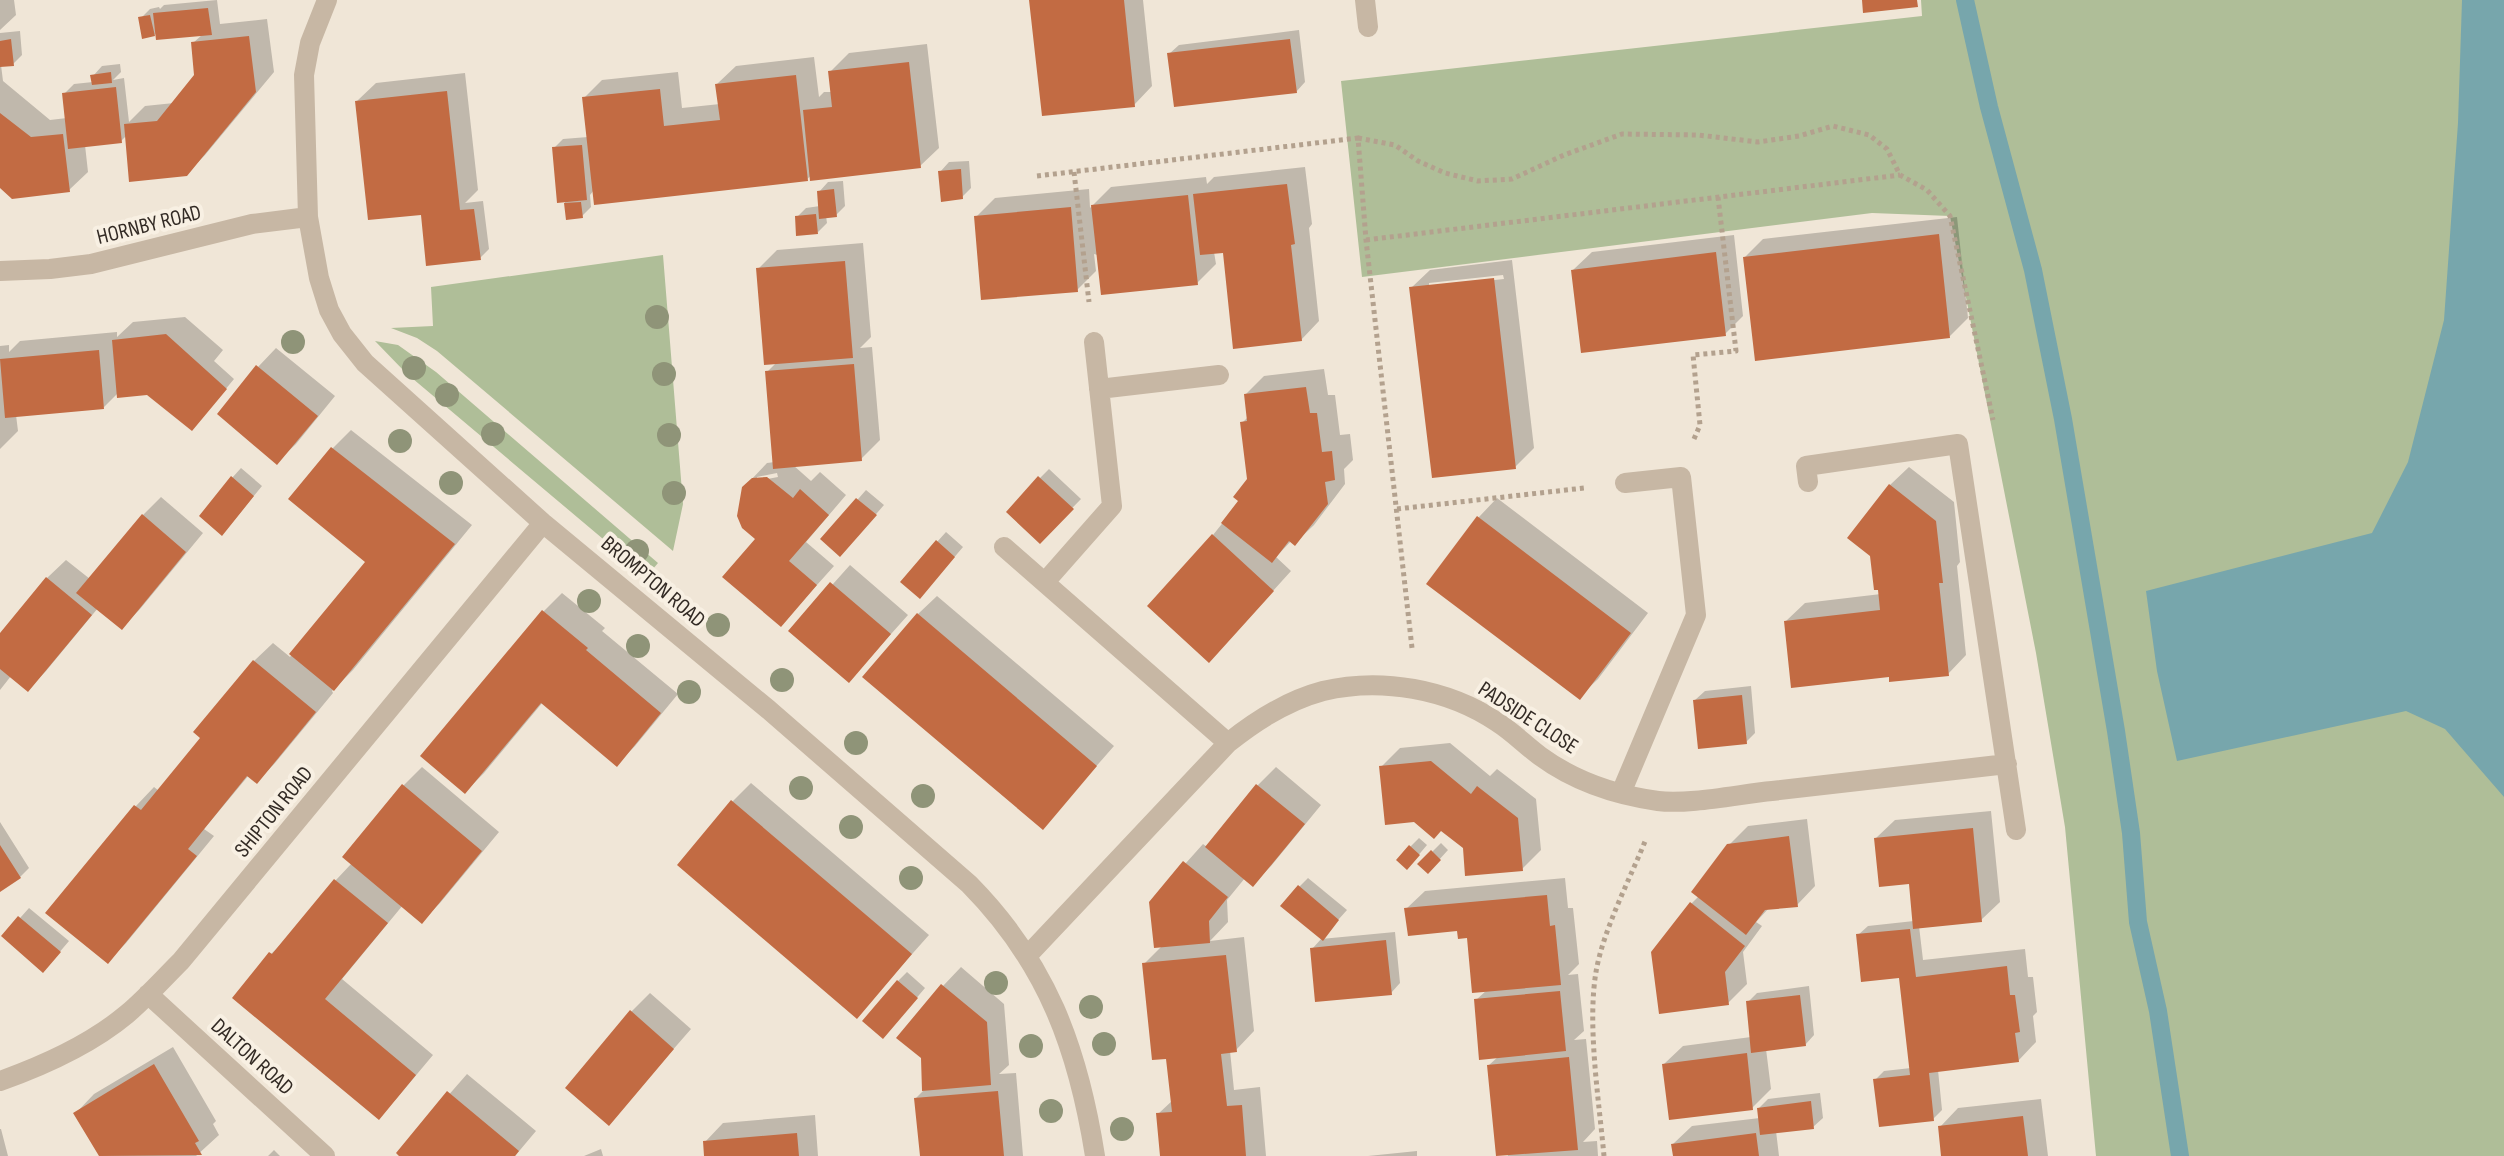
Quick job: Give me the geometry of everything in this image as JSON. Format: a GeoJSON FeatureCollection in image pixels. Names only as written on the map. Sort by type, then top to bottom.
{"type":"FeatureCollection","features":[{"type":"Feature","properties":{"kind":"street","name":"BROMPTON ROAD"},"geometry":{"type":"LineString","coordinates":[[327,0],[310,43],[304,75],[308,217],[319,278],[329,310],[354,350],[543,523],[769,710],[969,884],[1028,955],[1054,1008],[1083,1088],[1095,1156]]}},
{"type":"Feature","properties":{"kind":"street"},"geometry":{"type":"LineString","coordinates":[[1365,0],[1368,27]]}},
{"type":"Feature","properties":{"kind":"street","name":"HORNBY ROAD"},"geometry":{"type":"LineString","coordinates":[[0,271],[91,264],[252,224],[308,217]]}},
{"type":"Feature","properties":{"kind":"street"},"geometry":{"type":"LineString","coordinates":[[1045,582],[1112,506],[1094,342]]}},
{"type":"Feature","properties":{"kind":"street"},"geometry":{"type":"LineString","coordinates":[[1099,389],[1219,375]]}},
{"type":"Feature","properties":{"kind":"street"},"geometry":{"type":"LineString","coordinates":[[1808,482],[1806,466],[1958,444],[2016,830]]}},
{"type":"Feature","properties":{"kind":"street"},"geometry":{"type":"LineString","coordinates":[[1621,793],[1696,615],[1681,477],[1625,483]]}},
{"type":"Feature","properties":{"kind":"street","name":"SHIPTON ROAD"},"geometry":{"type":"LineString","coordinates":[[0,1081],[31,1070],[84,1043],[126,1015],[148,994],[209,929],[543,523]]}},
{"type":"Feature","properties":{"kind":"street"},"geometry":{"type":"LineString","coordinates":[[1004,547],[1228,743]]}},
{"type":"Feature","properties":{"kind":"street","name":"PADSIDE CLOSE"},"geometry":{"type":"LineString","coordinates":[[1028,955],[1228,743],[1257,722],[1322,691],[1353,687],[1416,689],[1438,693],[1497,721],[1556,767],[1590,784],[1661,801],[2007,764]]}},
{"type":"Feature","properties":{"kind":"street","name":"DALTON ROAD"},"geometry":{"type":"LineString","coordinates":[[148,994],[325,1156]]}},
{"type":"Feature","properties":{"kind":"path"},"geometry":{"type":"LineString","coordinates":[[1037,176],[1358,138],[1395,145],[1418,161],[1445,173],[1478,181],[1512,179],[1564,155],[1622,134],[1698,135],[1758,142],[1799,136],[1833,126],[1869,135],[1887,149],[1900,175],[1927,190],[1950,216]]}},
{"type":"Feature","properties":{"kind":"path"},"geometry":{"type":"LineString","coordinates":[[1358,138],[1366,240],[1416,689]]}},
{"type":"Feature","properties":{"kind":"path"},"geometry":{"type":"LineString","coordinates":[[1074,172],[1094,342]]}},
{"type":"Feature","properties":{"kind":"path"},"geometry":{"type":"LineString","coordinates":[[1366,240],[1900,175]]}},
{"type":"Feature","properties":{"kind":"path"},"geometry":{"type":"LineString","coordinates":[[1681,477],[1700,425],[1693,355],[1736,351],[1718,197]]}},
{"type":"Feature","properties":{"kind":"path"},"geometry":{"type":"LineString","coordinates":[[1397,509],[1625,483]]}},
{"type":"Feature","properties":{"kind":"path"},"geometry":{"type":"LineString","coordinates":[[1604,1156],[1594,1028],[1596,972],[1661,801]]}},
{"type":"Feature","properties":{"kind":"green space"},"geometry":{"type":"Polygon","coordinates":[[[1921,0],[2504,0],[2504,1156],[2096,1156],[2065,827],[2036,653],[1950,216],[1872,213],[1362,277],[1341,81],[1922,16],[1921,0]]]}},
{"type":"Feature","properties":{"kind":"green space"},"geometry":{"type":"Polygon","coordinates":[[[663,255],[683,504],[673,551],[437,351],[417,338],[391,328],[433,326],[431,287],[663,255]]]}},
{"type":"Feature","properties":{"kind":"green space"},"geometry":{"type":"Polygon","coordinates":[[[375,341],[398,345],[436,372],[658,563],[647,576],[406,373],[375,341]]]}},
{"type":"Feature","properties":{"kind":"water"},"geometry":{"type":"Polygon","coordinates":[[[2462,0],[2504,0],[2504,797],[2445,729],[2406,711],[2177,761],[2157,671],[2146,591],[2372,533],[2408,462],[2444,320],[2458,123],[2462,0]]]}},
{"type":"Feature","properties":{"kind":"building"},"geometry":{"type":"Polygon","coordinates":[[[1029,0],[1124,0],[1135,107],[1042,116],[1029,0]]]}},
{"type":"Feature","properties":{"kind":"building"},"geometry":{"type":"Polygon","coordinates":[[[1862,0],[1917,0],[1918,7],[1863,13],[1862,0]]]}},
{"type":"Feature","properties":{"kind":"building"},"geometry":{"type":"Polygon","coordinates":[[[208,8],[212,35],[156,40],[153,13],[208,8]]]}},
{"type":"Feature","properties":{"kind":"building"},"geometry":{"type":"Polygon","coordinates":[[[150,15],[155,36],[142,39],[138,17],[150,15]]]}},
{"type":"Feature","properties":{"kind":"building"},"geometry":{"type":"Polygon","coordinates":[[[249,36],[256,92],[187,176],[129,182],[124,124],[157,121],[194,75],[191,42],[249,36]]]}},
{"type":"Feature","properties":{"kind":"building"},"geometry":{"type":"Polygon","coordinates":[[[11,39],[14,66],[0,67],[0,41],[11,39]]]}},
{"type":"Feature","properties":{"kind":"building"},"geometry":{"type":"Polygon","coordinates":[[[1290,39],[1297,93],[1174,107],[1167,53],[1290,39]]]}},
{"type":"Feature","properties":{"kind":"building"},"geometry":{"type":"Polygon","coordinates":[[[909,62],[921,168],[810,181],[803,110],[832,107],[828,71],[909,62]]]}},
{"type":"Feature","properties":{"kind":"building"},"geometry":{"type":"Polygon","coordinates":[[[111,72],[112,83],[92,85],[90,75],[111,72]]]}},
{"type":"Feature","properties":{"kind":"building"},"geometry":{"type":"Polygon","coordinates":[[[796,75],[808,181],[594,205],[582,97],[660,89],[664,126],[720,120],[715,84],[796,75]]]}},
{"type":"Feature","properties":{"kind":"building"},"geometry":{"type":"Polygon","coordinates":[[[116,87],[122,143],[68,149],[62,93],[116,87]]]}},
{"type":"Feature","properties":{"kind":"building"},"geometry":{"type":"Polygon","coordinates":[[[447,91],[460,210],[474,209],[481,260],[426,266],[421,215],[368,220],[355,101],[447,91]]]}},
{"type":"Feature","properties":{"kind":"building"},"geometry":{"type":"Polygon","coordinates":[[[0,113],[31,137],[63,134],[70,192],[12,199],[0,188],[0,113]]]}},
{"type":"Feature","properties":{"kind":"building"},"geometry":{"type":"Polygon","coordinates":[[[582,145],[587,200],[557,203],[552,147],[582,145]]]}},
{"type":"Feature","properties":{"kind":"building"},"geometry":{"type":"Polygon","coordinates":[[[961,169],[963,199],[941,202],[938,171],[961,169]]]}},
{"type":"Feature","properties":{"kind":"building"},"geometry":{"type":"Polygon","coordinates":[[[1287,184],[1302,341],[1233,349],[1223,253],[1200,255],[1193,194],[1287,184]]]}},
{"type":"Feature","properties":{"kind":"building"},"geometry":{"type":"Polygon","coordinates":[[[834,189],[837,217],[819,219],[817,191],[834,189]]]}},
{"type":"Feature","properties":{"kind":"building"},"geometry":{"type":"Polygon","coordinates":[[[1188,195],[1198,285],[1101,295],[1091,205],[1188,195]]]}},
{"type":"Feature","properties":{"kind":"building"},"geometry":{"type":"Polygon","coordinates":[[[581,202],[583,218],[566,220],[564,203],[581,202]]]}},
{"type":"Feature","properties":{"kind":"building"},"geometry":{"type":"Polygon","coordinates":[[[1071,207],[1078,292],[981,300],[974,216],[1071,207]]]}},
{"type":"Feature","properties":{"kind":"building"},"geometry":{"type":"Polygon","coordinates":[[[816,214],[818,234],[796,236],[795,216],[816,214]]]}},
{"type":"Feature","properties":{"kind":"building"},"geometry":{"type":"Polygon","coordinates":[[[1939,234],[1950,338],[1755,361],[1743,257],[1939,234]]]}},
{"type":"Feature","properties":{"kind":"building"},"geometry":{"type":"Polygon","coordinates":[[[1716,252],[1726,336],[1581,353],[1571,270],[1716,252]]]}},
{"type":"Feature","properties":{"kind":"building"},"geometry":{"type":"Polygon","coordinates":[[[845,261],[853,358],[764,365],[756,268],[845,261]]]}},
{"type":"Feature","properties":{"kind":"building"},"geometry":{"type":"Polygon","coordinates":[[[1494,278],[1516,469],[1432,478],[1409,287],[1494,278]]]}},
{"type":"Feature","properties":{"kind":"building"},"geometry":{"type":"Polygon","coordinates":[[[166,334],[227,389],[192,431],[147,395],[117,398],[112,340],[166,334]]]}},
{"type":"Feature","properties":{"kind":"building"},"geometry":{"type":"Polygon","coordinates":[[[99,350],[104,409],[5,418],[0,359],[99,350]]]}},
{"type":"Feature","properties":{"kind":"building"},"geometry":{"type":"Polygon","coordinates":[[[854,364],[862,461],[773,469],[765,371],[854,364]]]}},
{"type":"Feature","properties":{"kind":"building"},"geometry":{"type":"Polygon","coordinates":[[[256,365],[318,416],[277,465],[217,414],[256,365]]]}},
{"type":"Feature","properties":{"kind":"building"},"geometry":{"type":"Polygon","coordinates":[[[1306,387],[1310,413],[1317,413],[1322,452],[1332,451],[1335,480],[1325,482],[1328,504],[1295,546],[1289,541],[1272,563],[1221,523],[1238,501],[1233,497],[1247,479],[1240,422],[1247,421],[1244,394],[1306,387]]]}},
{"type":"Feature","properties":{"kind":"building"},"geometry":{"type":"Polygon","coordinates":[[[331,447],[455,544],[334,691],[289,654],[365,562],[288,499],[331,447]]]}},
{"type":"Feature","properties":{"kind":"building"},"geometry":{"type":"Polygon","coordinates":[[[231,476],[254,496],[222,536],[199,516],[231,476]]]}},
{"type":"Feature","properties":{"kind":"building"},"geometry":{"type":"Polygon","coordinates":[[[1038,476],[1074,509],[1040,544],[1006,512],[1038,476]]]}},
{"type":"Feature","properties":{"kind":"building"},"geometry":{"type":"Polygon","coordinates":[[[767,477],[793,498],[800,489],[829,515],[789,561],[817,585],[781,627],[722,577],[755,539],[742,528],[737,516],[742,487],[752,478],[767,477]]]}},
{"type":"Feature","properties":{"kind":"building"},"geometry":{"type":"Polygon","coordinates":[[[1889,484],[1936,521],[1949,676],[1889,682],[1889,677],[1791,688],[1784,621],[1880,610],[1870,556],[1847,538],[1889,484]]]}},
{"type":"Feature","properties":{"kind":"building"},"geometry":{"type":"Polygon","coordinates":[[[856,498],[877,515],[840,557],[820,539],[856,498]]]}},
{"type":"Feature","properties":{"kind":"building"},"geometry":{"type":"Polygon","coordinates":[[[142,514],[186,552],[122,630],[76,593],[142,514]]]}},
{"type":"Feature","properties":{"kind":"building"},"geometry":{"type":"Polygon","coordinates":[[[1477,516],[1631,633],[1580,700],[1426,584],[1477,516]]]}},
{"type":"Feature","properties":{"kind":"building"},"geometry":{"type":"Polygon","coordinates":[[[1212,534],[1274,591],[1209,663],[1147,606],[1212,534]]]}},
{"type":"Feature","properties":{"kind":"building"},"geometry":{"type":"Polygon","coordinates":[[[936,540],[955,557],[920,599],[900,582],[936,540]]]}},
{"type":"Feature","properties":{"kind":"building"},"geometry":{"type":"Polygon","coordinates":[[[46,577],[92,615],[28,692],[0,669],[0,633],[46,577]]]}},
{"type":"Feature","properties":{"kind":"building"},"geometry":{"type":"Polygon","coordinates":[[[830,582],[891,634],[849,683],[788,631],[830,582]]]}},
{"type":"Feature","properties":{"kind":"building"},"geometry":{"type":"Polygon","coordinates":[[[542,610],[661,713],[617,767],[541,703],[465,794],[420,756],[542,610]]]}},
{"type":"Feature","properties":{"kind":"building"},"geometry":{"type":"Polygon","coordinates":[[[917,613],[1097,766],[1043,830],[862,677],[917,613]]]}},
{"type":"Feature","properties":{"kind":"building"},"geometry":{"type":"Polygon","coordinates":[[[253,660],[316,712],[257,784],[247,776],[188,849],[197,856],[108,964],[45,913],[134,805],[141,810],[200,738],[193,732],[253,660]]]}},
{"type":"Feature","properties":{"kind":"building"},"geometry":{"type":"Polygon","coordinates":[[[1742,695],[1747,744],[1698,749],[1693,700],[1742,695]]]}},
{"type":"Feature","properties":{"kind":"building"},"geometry":{"type":"Polygon","coordinates":[[[1431,761],[1471,794],[1477,786],[1518,818],[1523,871],[1465,876],[1463,848],[1441,831],[1434,839],[1414,822],[1385,825],[1379,766],[1431,761]]]}},
{"type":"Feature","properties":{"kind":"building"},"geometry":{"type":"Polygon","coordinates":[[[402,784],[482,851],[422,924],[342,857],[402,784]]]}},
{"type":"Feature","properties":{"kind":"building"},"geometry":{"type":"Polygon","coordinates":[[[1256,784],[1305,824],[1253,887],[1205,847],[1256,784]]]}},
{"type":"Feature","properties":{"kind":"building"},"geometry":{"type":"Polygon","coordinates":[[[731,800],[912,954],[857,1019],[677,865],[731,800]]]}},
{"type":"Feature","properties":{"kind":"building"},"geometry":{"type":"Polygon","coordinates":[[[1973,828],[1982,922],[1913,929],[1909,884],[1879,887],[1874,838],[1973,828]]]}},
{"type":"Feature","properties":{"kind":"building"},"geometry":{"type":"Polygon","coordinates":[[[1789,836],[1798,907],[1765,910],[1746,935],[1691,892],[1727,844],[1789,836]]]}},
{"type":"Feature","properties":{"kind":"building"},"geometry":{"type":"Polygon","coordinates":[[[0,845],[21,878],[0,892],[0,845]]]}},
{"type":"Feature","properties":{"kind":"building"},"geometry":{"type":"Polygon","coordinates":[[[1409,845],[1420,855],[1407,870],[1396,860],[1409,845]]]}},
{"type":"Feature","properties":{"kind":"building"},"geometry":{"type":"Polygon","coordinates":[[[1431,850],[1441,860],[1428,874],[1417,864],[1431,850]]]}},
{"type":"Feature","properties":{"kind":"building"},"geometry":{"type":"Polygon","coordinates":[[[1183,861],[1228,897],[1209,921],[1210,943],[1154,948],[1149,902],[1183,861]]]}},
{"type":"Feature","properties":{"kind":"building"},"geometry":{"type":"Polygon","coordinates":[[[334,879],[388,923],[325,999],[416,1075],[379,1120],[232,998],[334,879]]]}},
{"type":"Feature","properties":{"kind":"building"},"geometry":{"type":"Polygon","coordinates":[[[1298,885],[1339,920],[1323,941],[1280,906],[1298,885]]]}},
{"type":"Feature","properties":{"kind":"building"},"geometry":{"type":"Polygon","coordinates":[[[1547,895],[1550,926],[1555,925],[1561,985],[1472,993],[1467,938],[1458,939],[1457,931],[1408,936],[1404,908],[1547,895]]]}},
{"type":"Feature","properties":{"kind":"building"},"geometry":{"type":"Polygon","coordinates":[[[1690,902],[1745,946],[1725,972],[1729,1005],[1659,1014],[1651,952],[1690,902]]]}},
{"type":"Feature","properties":{"kind":"building"},"geometry":{"type":"Polygon","coordinates":[[[18,916],[61,952],[43,973],[1,936],[18,916]]]}},
{"type":"Feature","properties":{"kind":"building"},"geometry":{"type":"Polygon","coordinates":[[[1910,929],[1916,977],[2007,966],[2010,995],[2015,995],[2020,1032],[2015,1033],[2019,1062],[1929,1073],[1934,1121],[1879,1127],[1873,1079],[1910,1075],[1899,978],[1861,982],[1856,934],[1910,929]]]}},
{"type":"Feature","properties":{"kind":"building"},"geometry":{"type":"Polygon","coordinates":[[[1386,940],[1392,995],[1315,1002],[1310,948],[1386,940]]]}},
{"type":"Feature","properties":{"kind":"building"},"geometry":{"type":"Polygon","coordinates":[[[1226,955],[1237,1052],[1221,1054],[1227,1106],[1242,1105],[1246,1156],[1160,1156],[1156,1113],[1172,1112],[1166,1059],[1152,1060],[1142,963],[1226,955]]]}},
{"type":"Feature","properties":{"kind":"building"},"geometry":{"type":"Polygon","coordinates":[[[897,980],[918,998],[883,1039],[862,1021],[897,980]]]}},
{"type":"Feature","properties":{"kind":"building"},"geometry":{"type":"Polygon","coordinates":[[[941,984],[987,1022],[991,1085],[922,1091],[921,1058],[896,1038],[941,984]]]}},
{"type":"Feature","properties":{"kind":"building"},"geometry":{"type":"Polygon","coordinates":[[[1560,991],[1566,1051],[1479,1060],[1474,999],[1560,991]]]}},
{"type":"Feature","properties":{"kind":"building"},"geometry":{"type":"Polygon","coordinates":[[[1800,995],[1806,1046],[1751,1053],[1746,1001],[1800,995]]]}},
{"type":"Feature","properties":{"kind":"building"},"geometry":{"type":"Polygon","coordinates":[[[630,1010],[674,1049],[609,1126],[565,1088],[630,1010]]]}},
{"type":"Feature","properties":{"kind":"building"},"geometry":{"type":"Polygon","coordinates":[[[1747,1053],[1753,1110],[1669,1120],[1662,1064],[1747,1053]]]}},
{"type":"Feature","properties":{"kind":"building"},"geometry":{"type":"Polygon","coordinates":[[[1569,1057],[1578,1150],[1496,1156],[1487,1065],[1569,1057]]]}},
{"type":"Feature","properties":{"kind":"building"},"geometry":{"type":"Polygon","coordinates":[[[154,1064],[199,1141],[195,1143],[202,1155],[99,1156],[73,1113],[154,1064]]]}},
{"type":"Feature","properties":{"kind":"building"},"geometry":{"type":"Polygon","coordinates":[[[447,1091],[519,1151],[515,1156],[399,1156],[396,1153],[447,1091]]]}},
{"type":"Feature","properties":{"kind":"building"},"geometry":{"type":"Polygon","coordinates":[[[998,1091],[1004,1156],[920,1156],[914,1098],[998,1091]]]}},
{"type":"Feature","properties":{"kind":"building"},"geometry":{"type":"Polygon","coordinates":[[[1811,1101],[1814,1129],[1760,1135],[1757,1108],[1811,1101]]]}},
{"type":"Feature","properties":{"kind":"building"},"geometry":{"type":"Polygon","coordinates":[[[2023,1116],[2028,1156],[1941,1156],[1938,1126],[2023,1116]]]}},
{"type":"Feature","properties":{"kind":"building"},"geometry":{"type":"Polygon","coordinates":[[[797,1133],[799,1156],[704,1156],[703,1141],[797,1133]]]}},
{"type":"Feature","properties":{"kind":"building"},"geometry":{"type":"Polygon","coordinates":[[[1756,1133],[1759,1156],[1673,1156],[1671,1144],[1756,1133]]]}},
{"type":"Feature","properties":{"kind":"waterway"},"geometry":{"type":"LineString","coordinates":[[1965,0],[1989,107],[2033,270],[2063,419],[2116,731],[2131,833],[2138,922],[2158,1011],[2180,1156]]}}]}
